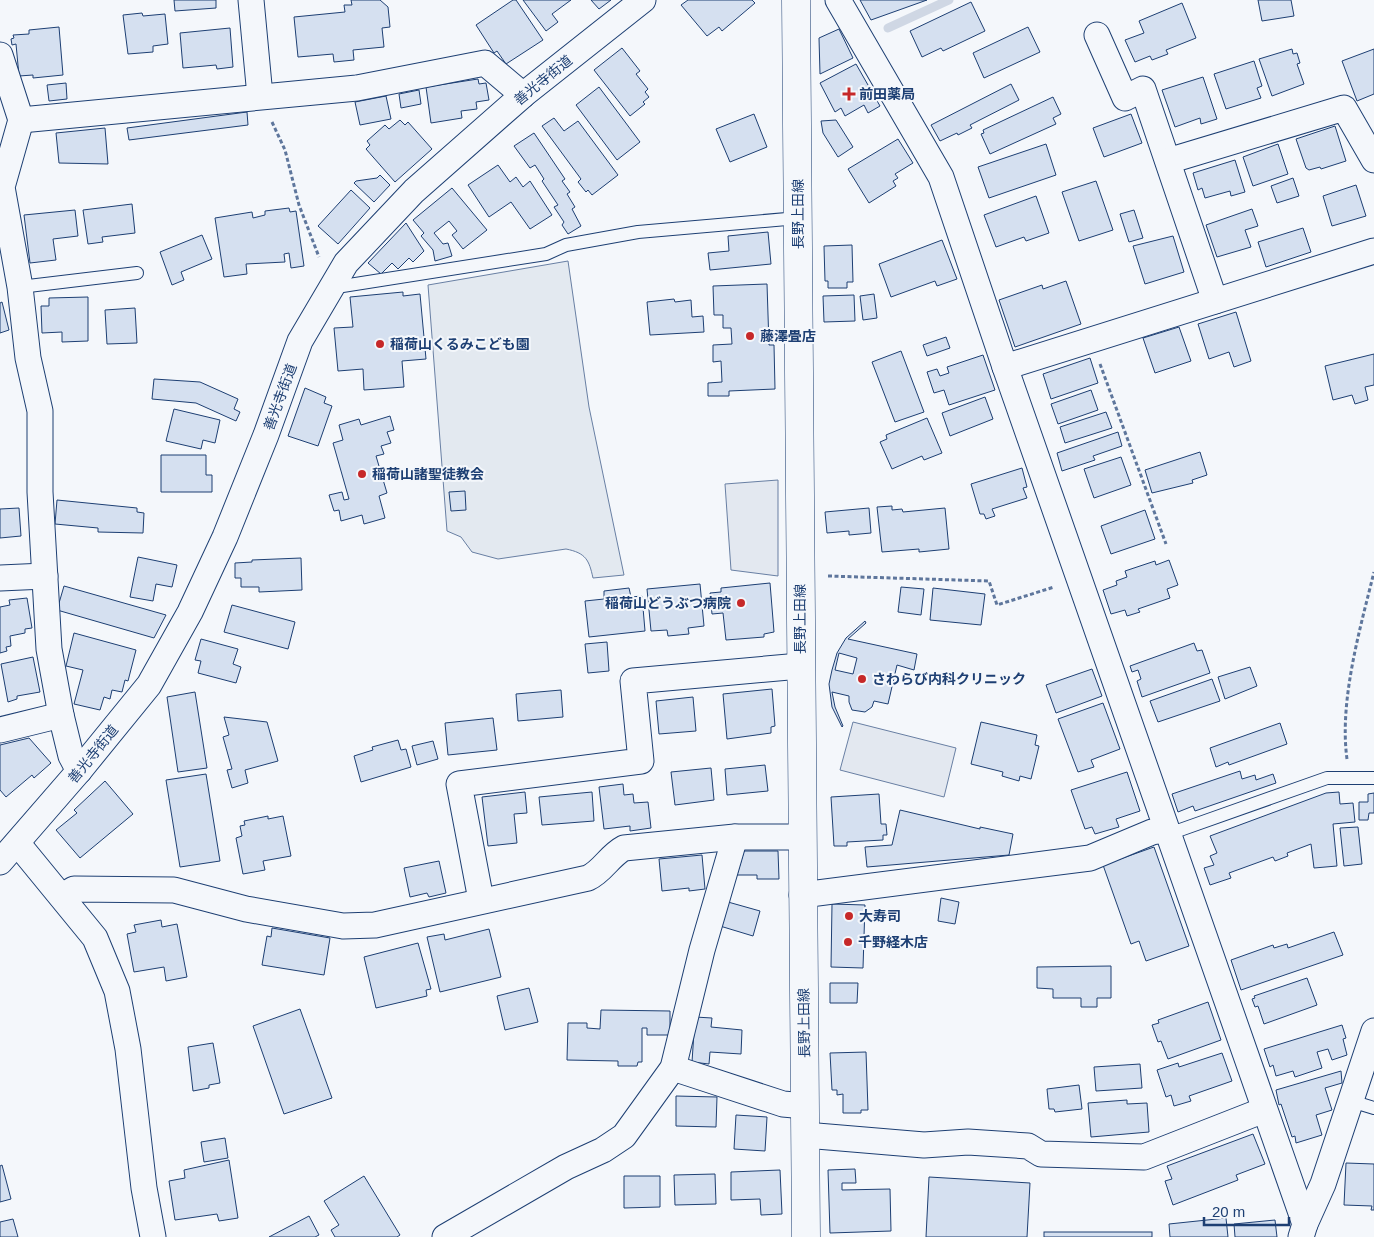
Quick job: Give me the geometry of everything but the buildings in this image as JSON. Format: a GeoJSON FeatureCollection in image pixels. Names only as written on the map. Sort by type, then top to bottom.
{"type":"FeatureCollection","features":[{"type":"Feature","properties":{"kind":"main road","name":"長野上田線"},"geometry":{"type":"LineString","coordinates":[[796,0],[806,1237]]}},
{"type":"Feature","properties":{"kind":"street"},"geometry":{"type":"LineString","coordinates":[[251,0],[260,96]]}},
{"type":"Feature","properties":{"kind":"street","name":"善光寺街道"},"geometry":{"type":"LineString","coordinates":[[0,862],[18,844],[79,772],[149,685],[190,612],[251,472],[300,341],[346,263],[414,191],[522,95],[643,0]]}},
{"type":"Feature","properties":{"kind":"street"},"geometry":{"type":"LineString","coordinates":[[838,0],[941,177],[1078,579],[1264,1110],[1303,1230]]}},
{"type":"Feature","properties":{"kind":"street"},"geometry":{"type":"LineString","coordinates":[[1097,35],[1126,98],[1144,90],[1215,301]]}},
{"type":"Feature","properties":{"kind":"street"},"geometry":{"type":"LineString","coordinates":[[0,55],[21,120],[1,188],[20,287],[28,358],[40,411],[40,492],[49,649],[61,715],[72,756],[79,772]]}},
{"type":"Feature","properties":{"kind":"street"},"geometry":{"type":"LineString","coordinates":[[21,120],[357,88],[485,63],[522,95]]}},
{"type":"Feature","properties":{"kind":"street"},"geometry":{"type":"LineString","coordinates":[[1168,161],[1344,108],[1374,160]]}},
{"type":"Feature","properties":{"kind":"street"},"geometry":{"type":"LineString","coordinates":[[1005,368],[1374,251]]}},
{"type":"Feature","properties":{"kind":"street"},"geometry":{"type":"LineString","coordinates":[[0,578],[45,576]]}},
{"type":"Feature","properties":{"kind":"street"},"geometry":{"type":"LineString","coordinates":[[482,900],[459,784],[642,761],[633,681],[800,666]]}},
{"type":"Feature","properties":{"kind":"street"},"geometry":{"type":"LineString","coordinates":[[0,730],[61,715]]}},
{"type":"Feature","properties":{"kind":"street"},"geometry":{"type":"LineString","coordinates":[[802,895],[1090,858],[1152,832],[1166,830]]}},
{"type":"Feature","properties":{"kind":"street"},"geometry":{"type":"LineString","coordinates":[[446,1237],[566,1167],[603,1150],[624,1136],[672,1068],[702,950],[735,837]]}},
{"type":"Feature","properties":{"kind":"street"},"geometry":{"type":"LineString","coordinates":[[62,896],[74,889],[174,890],[246,909],[343,926],[375,925],[588,878],[598,874],[613,853],[624,848],[735,837],[802,837]]}},
{"type":"Feature","properties":{"kind":"street"},"geometry":{"type":"LineString","coordinates":[[18,844],[95,938],[117,991],[128,1049],[144,1188],[153,1237]]}},
{"type":"Feature","properties":{"kind":"street"},"geometry":{"type":"LineString","coordinates":[[1303,1230],[1323,1184],[1374,1031]]}},
{"type":"Feature","properties":{"kind":"street"},"geometry":{"type":"LineString","coordinates":[[672,1068],[783,1104],[804,1106]]}},
{"type":"Feature","properties":{"kind":"street"},"geometry":{"type":"LineString","coordinates":[[805,1135],[924,1145],[968,1142],[1028,1146],[1041,1154],[1144,1157],[1264,1110]]}},
{"type":"Feature","properties":{"kind":"lane"},"geometry":{"type":"LineString","coordinates":[[330,288],[546,254],[566,245],[638,232],[798,218]]}},
{"type":"Feature","properties":{"kind":"lane"},"geometry":{"type":"LineString","coordinates":[[20,287],[136,273]]}},
{"type":"Feature","properties":{"kind":"lane"},"geometry":{"type":"LineString","coordinates":[[1166,830],[1180,830],[1327,778],[1374,778]]}},
{"type":"Feature","properties":{"kind":"lane"},"geometry":{"type":"LineString","coordinates":[[1351,1101],[1374,1108]]}},
{"type":"Feature","properties":{"kind":"path"},"geometry":{"type":"LineString","coordinates":[[260,96],[285,150],[298,205],[330,288]]}},
{"type":"Feature","properties":{"kind":"path"},"geometry":{"type":"LineString","coordinates":[[1091,340],[1166,544]]}},
{"type":"Feature","properties":{"kind":"path"},"geometry":{"type":"LineString","coordinates":[[1350,778],[1346,747],[1354,655],[1374,572]]}},
{"type":"Feature","properties":{"kind":"path"},"geometry":{"type":"LineString","coordinates":[[800,575],[989,581],[997,605],[1078,579]]}},
{"type":"Feature","properties":{"kind":"shaded area"},"geometry":{"type":"Polygon","coordinates":[[[568,261],[589,407],[624,575],[593,578],[586,558],[566,549],[498,559],[472,552],[461,537],[447,531],[428,285],[568,261]]]}},
{"type":"Feature","properties":{"kind":"shaded area"},"geometry":{"type":"Polygon","coordinates":[[[778,480],[778,576],[731,570],[725,484],[778,480]]]}},
{"type":"Feature","properties":{"kind":"shaded area"},"geometry":{"type":"Polygon","coordinates":[[[853,722],[956,748],[944,797],[840,770],[853,722]]]}},
{"type":"Feature","properties":{"kind":"waterway"},"geometry":{"type":"LineString","coordinates":[[888,28],[949,0]]}},
{"type":"Feature","properties":{"kind":"place","name":"前田薬局"},"geometry":{"type":"Point","coordinates":[849,94]}},
{"type":"Feature","properties":{"kind":"place","name":"藤澤畳店"},"geometry":{"type":"Point","coordinates":[750,336]}},
{"type":"Feature","properties":{"kind":"place","name":"稲荷山くるみこども園"},"geometry":{"type":"Point","coordinates":[380,344]}},
{"type":"Feature","properties":{"kind":"place","name":"稲荷山諸聖徒教会"},"geometry":{"type":"Point","coordinates":[362,474]}},
{"type":"Feature","properties":{"kind":"place","name":"稲荷山どうぶつ病院"},"geometry":{"type":"Point","coordinates":[741,603]}},
{"type":"Feature","properties":{"kind":"place","name":"さわらび内科クリニック"},"geometry":{"type":"Point","coordinates":[862,679]}},
{"type":"Feature","properties":{"kind":"place","name":"大寿司"},"geometry":{"type":"Point","coordinates":[849,916]}},
{"type":"Feature","properties":{"kind":"place","name":"千野経木店"},"geometry":{"type":"Point","coordinates":[848,942]}}]}
